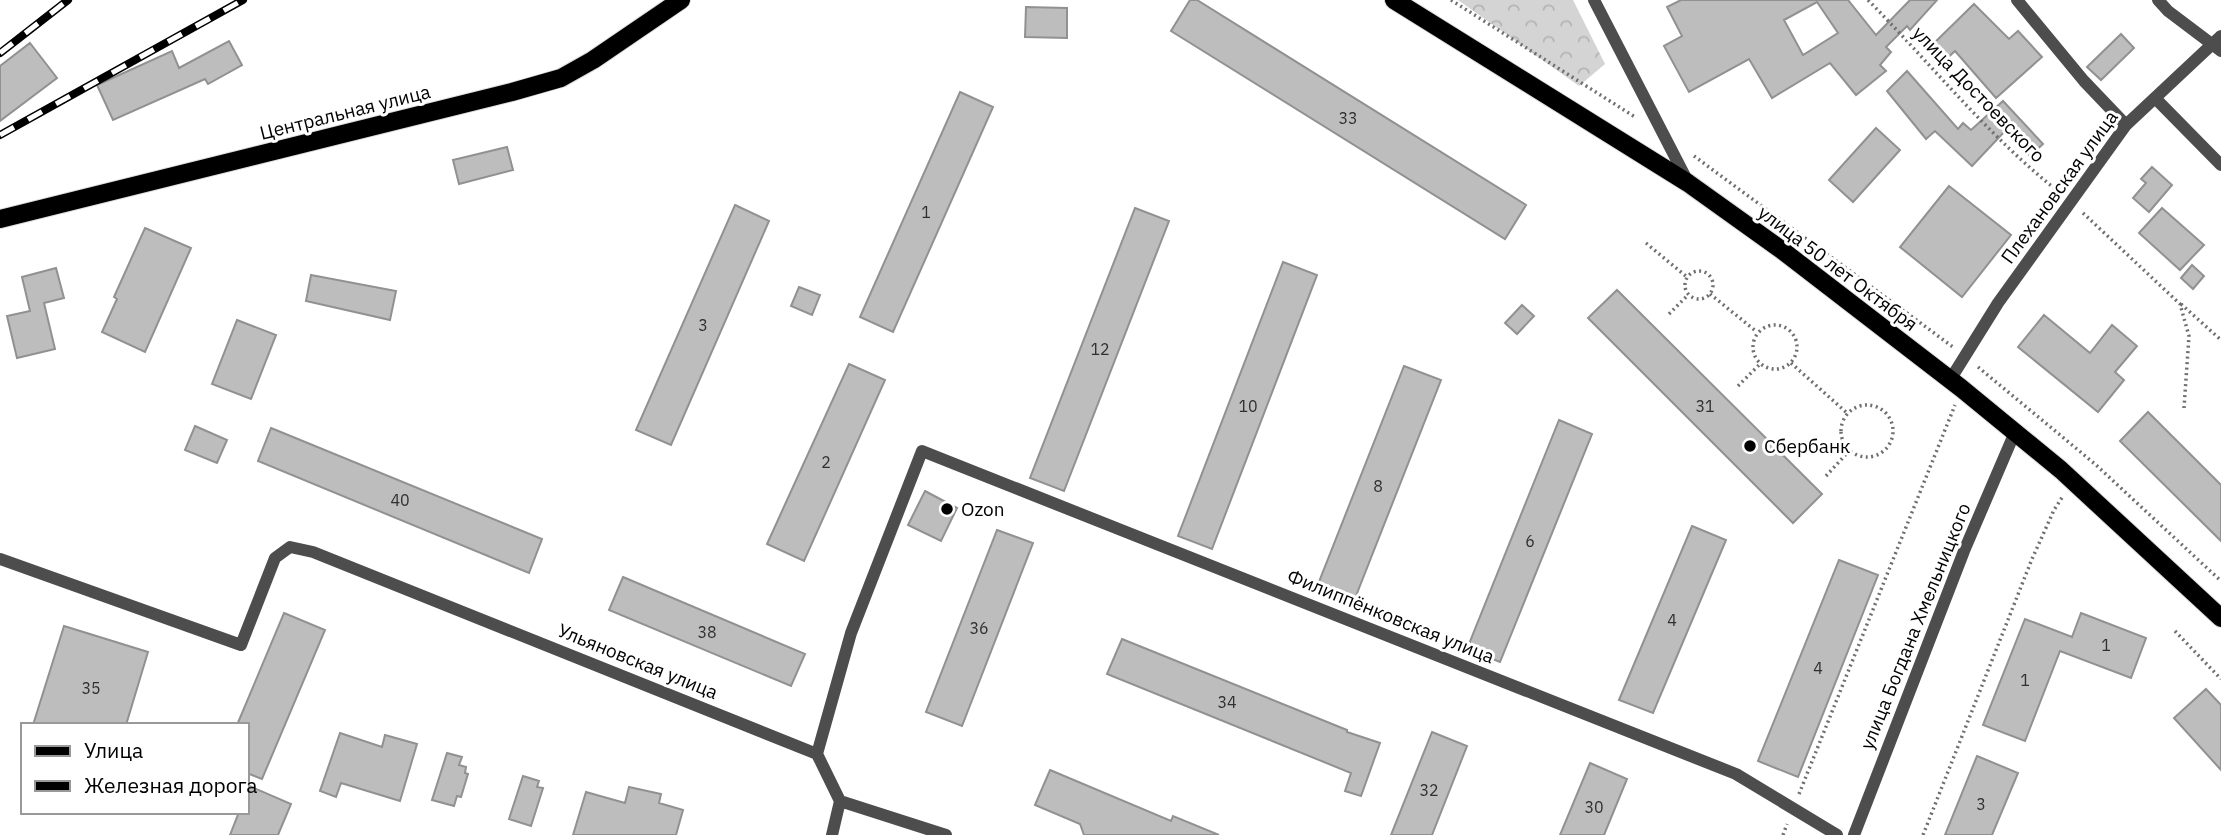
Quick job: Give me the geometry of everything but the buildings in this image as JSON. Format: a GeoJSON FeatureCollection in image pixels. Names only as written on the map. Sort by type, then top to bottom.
{"type":"FeatureCollection","features":[{"type":"Feature","properties":{"kind":"main road","name":"Центральная улица"},"geometry":{"type":"LineString","coordinates":[[0,219],[499,96],[561,78],[593,60],[681,0]]}},
{"type":"Feature","properties":{"kind":"main road","name":"улица 50 лет Октября"},"geometry":{"type":"LineString","coordinates":[[1394,0],[1688,183],[1783,251],[2015,432],[2073,481],[2221,618]]}},
{"type":"Feature","properties":{"kind":"street"},"geometry":{"type":"LineString","coordinates":[[1594,0],[1688,183]]}},
{"type":"Feature","properties":{"kind":"street"},"geometry":{"type":"LineString","coordinates":[[2017,0],[2084,81],[2126,125]]}},
{"type":"Feature","properties":{"kind":"street"},"geometry":{"type":"LineString","coordinates":[[2158,0],[2168,11],[2218,45]]}},
{"type":"Feature","properties":{"kind":"street","name":"Плехановская улица"},"geometry":{"type":"LineString","coordinates":[[1956,384],[1998,303],[2126,125],[2218,45]]}},
{"type":"Feature","properties":{"kind":"street"},"geometry":{"type":"LineString","coordinates":[[2155,97],[2221,165]]}},
{"type":"Feature","properties":{"kind":"street","name":"улица Богдана Хмельницкого"},"geometry":{"type":"LineString","coordinates":[[1854,835],[1964,551],[2015,432]]}},
{"type":"Feature","properties":{"kind":"street","name":"Филиппёнковская улица"},"geometry":{"type":"LineString","coordinates":[[817,754],[851,633],[922,451],[1736,774],[1837,835]]}},
{"type":"Feature","properties":{"kind":"street","name":"Ульяновская улица"},"geometry":{"type":"LineString","coordinates":[[0,559],[241,645],[275,558],[290,547],[326,557],[817,754]]}},
{"type":"Feature","properties":{"kind":"street"},"geometry":{"type":"LineString","coordinates":[[817,754],[840,801],[832,835]]}},
{"type":"Feature","properties":{"kind":"street"},"geometry":{"type":"LineString","coordinates":[[840,801],[946,835]]}},
{"type":"Feature","properties":{"kind":"path","name":"улица Достоевского"},"geometry":{"type":"LineString","coordinates":[[1868,0],[2035,174],[2069,201],[2221,340]]}},
{"type":"Feature","properties":{"kind":"path"},"geometry":{"type":"LineString","coordinates":[[1646,243],[1687,277]]}},
{"type":"Feature","properties":{"kind":"path"},"geometry":{"type":"LineString","coordinates":[[1699,271],[1707,274],[1713,286],[1710,294],[1702,299],[1688,295],[1684,286],[1687,277],[1699,271]]}},
{"type":"Feature","properties":{"kind":"path"},"geometry":{"type":"LineString","coordinates":[[1710,294],[1758,333]]}},
{"type":"Feature","properties":{"kind":"path"},"geometry":{"type":"LineString","coordinates":[[1668,314],[1688,295]]}},
{"type":"Feature","properties":{"kind":"path"},"geometry":{"type":"LineString","coordinates":[[2180,304],[2189,336],[2184,408]]}},
{"type":"Feature","properties":{"kind":"path"},"geometry":{"type":"LineString","coordinates":[[1777,325],[1790,331],[1797,350],[1791,363],[1777,369],[1760,364],[1752,347],[1758,333],[1763,328],[1777,325]]}},
{"type":"Feature","properties":{"kind":"path"},"geometry":{"type":"LineString","coordinates":[[1791,363],[1847,413]]}},
{"type":"Feature","properties":{"kind":"path"},"geometry":{"type":"LineString","coordinates":[[1738,386],[1760,364]]}},
{"type":"Feature","properties":{"kind":"path"},"geometry":{"type":"LineString","coordinates":[[1783,835],[1956,384]]}},
{"type":"Feature","properties":{"kind":"path"},"geometry":{"type":"LineString","coordinates":[[1862,405],[1871,405],[1887,413],[1894,429],[1889,447],[1874,457],[1857,456],[1849,451],[1840,429],[1847,413],[1862,405]]}},
{"type":"Feature","properties":{"kind":"path"},"geometry":{"type":"LineString","coordinates":[[1826,476],[1849,451]]}},
{"type":"Feature","properties":{"kind":"path"},"geometry":{"type":"LineString","coordinates":[[1923,835],[2032,559],[2054,510],[2073,481]]}},
{"type":"Feature","properties":{"kind":"path"},"geometry":{"type":"LineString","coordinates":[[2175,631],[2221,679]]}},
{"type":"Feature","properties":{"kind":"green space"},"geometry":{"type":"Polygon","coordinates":[[[1458,0],[1573,0],[1605,64],[1579,86],[1458,0]]]}},
{"type":"Feature","properties":{"kind":"railway"},"geometry":{"type":"LineString","coordinates":[[0,53],[68,0]]}},
{"type":"Feature","properties":{"kind":"railway"},"geometry":{"type":"LineString","coordinates":[[0,135],[243,0]]}},
{"type":"Feature","properties":{"kind":"place","name":"Сбербанк"},"geometry":{"type":"Point","coordinates":[1750,446]}},
{"type":"Feature","properties":{"kind":"place","name":"Ozon"},"geometry":{"type":"Point","coordinates":[947,509]}}]}
